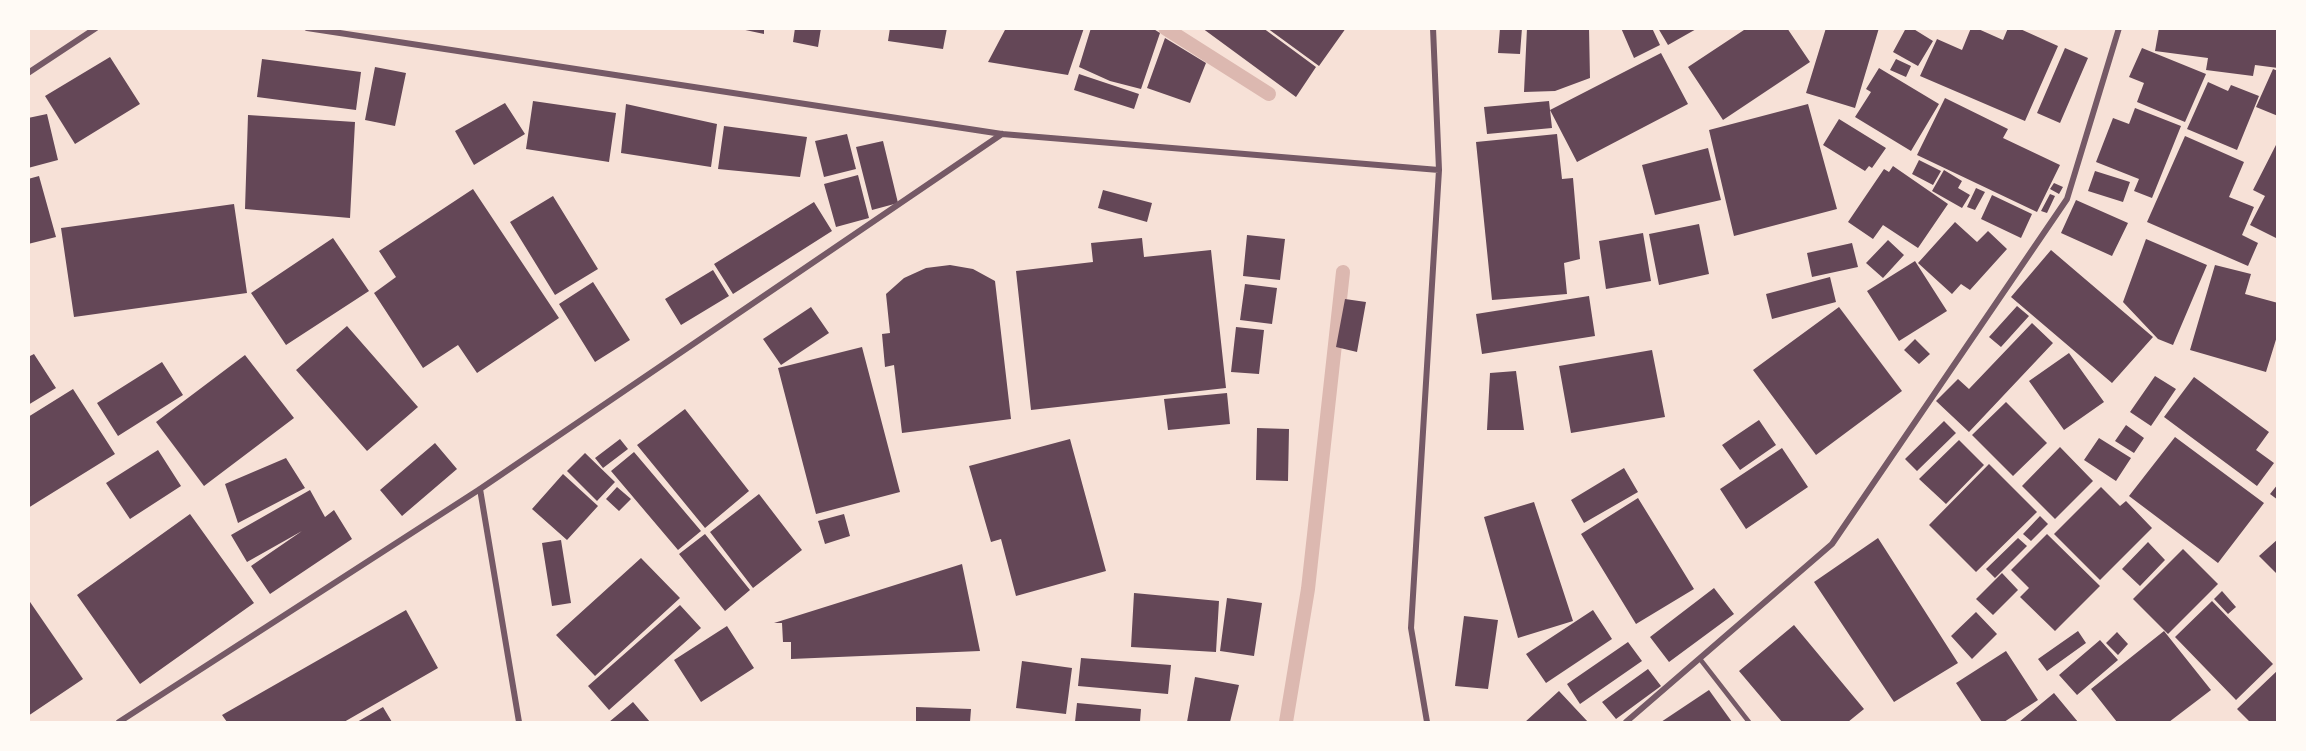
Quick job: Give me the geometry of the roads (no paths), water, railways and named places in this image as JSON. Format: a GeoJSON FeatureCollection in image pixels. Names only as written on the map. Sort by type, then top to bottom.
{"type":"FeatureCollection","features":[{"type":"Feature","properties":{"kind":"street"},"geometry":{"type":"LineString","coordinates":[[28,73],[96,28]]}},
{"type":"Feature","properties":{"kind":"street"},"geometry":{"type":"LineString","coordinates":[[307,28],[1002,134],[1438,170]]}},
{"type":"Feature","properties":{"kind":"street"},"geometry":{"type":"LineString","coordinates":[[1427,723],[1410,628],[1438,170],[1433,28]]}},
{"type":"Feature","properties":{"kind":"street"},"geometry":{"type":"LineString","coordinates":[[1626,723],[1832,544],[2067,199],[2119,28]]}},
{"type":"Feature","properties":{"kind":"street"},"geometry":{"type":"LineString","coordinates":[[119,723],[480,489],[1002,134]]}},
{"type":"Feature","properties":{"kind":"street"},"geometry":{"type":"LineString","coordinates":[[480,489],[519,723]]}},
{"type":"Feature","properties":{"kind":"lane"},"geometry":{"type":"LineString","coordinates":[[1700,659],[1749,723]]}},
{"type":"Feature","properties":{"kind":"waterway"},"geometry":{"type":"LineString","coordinates":[[1165,28],[1269,94]]}},
{"type":"Feature","properties":{"kind":"waterway"},"geometry":{"type":"LineString","coordinates":[[1286,722],[1308,589],[1343,272]]}}]}
